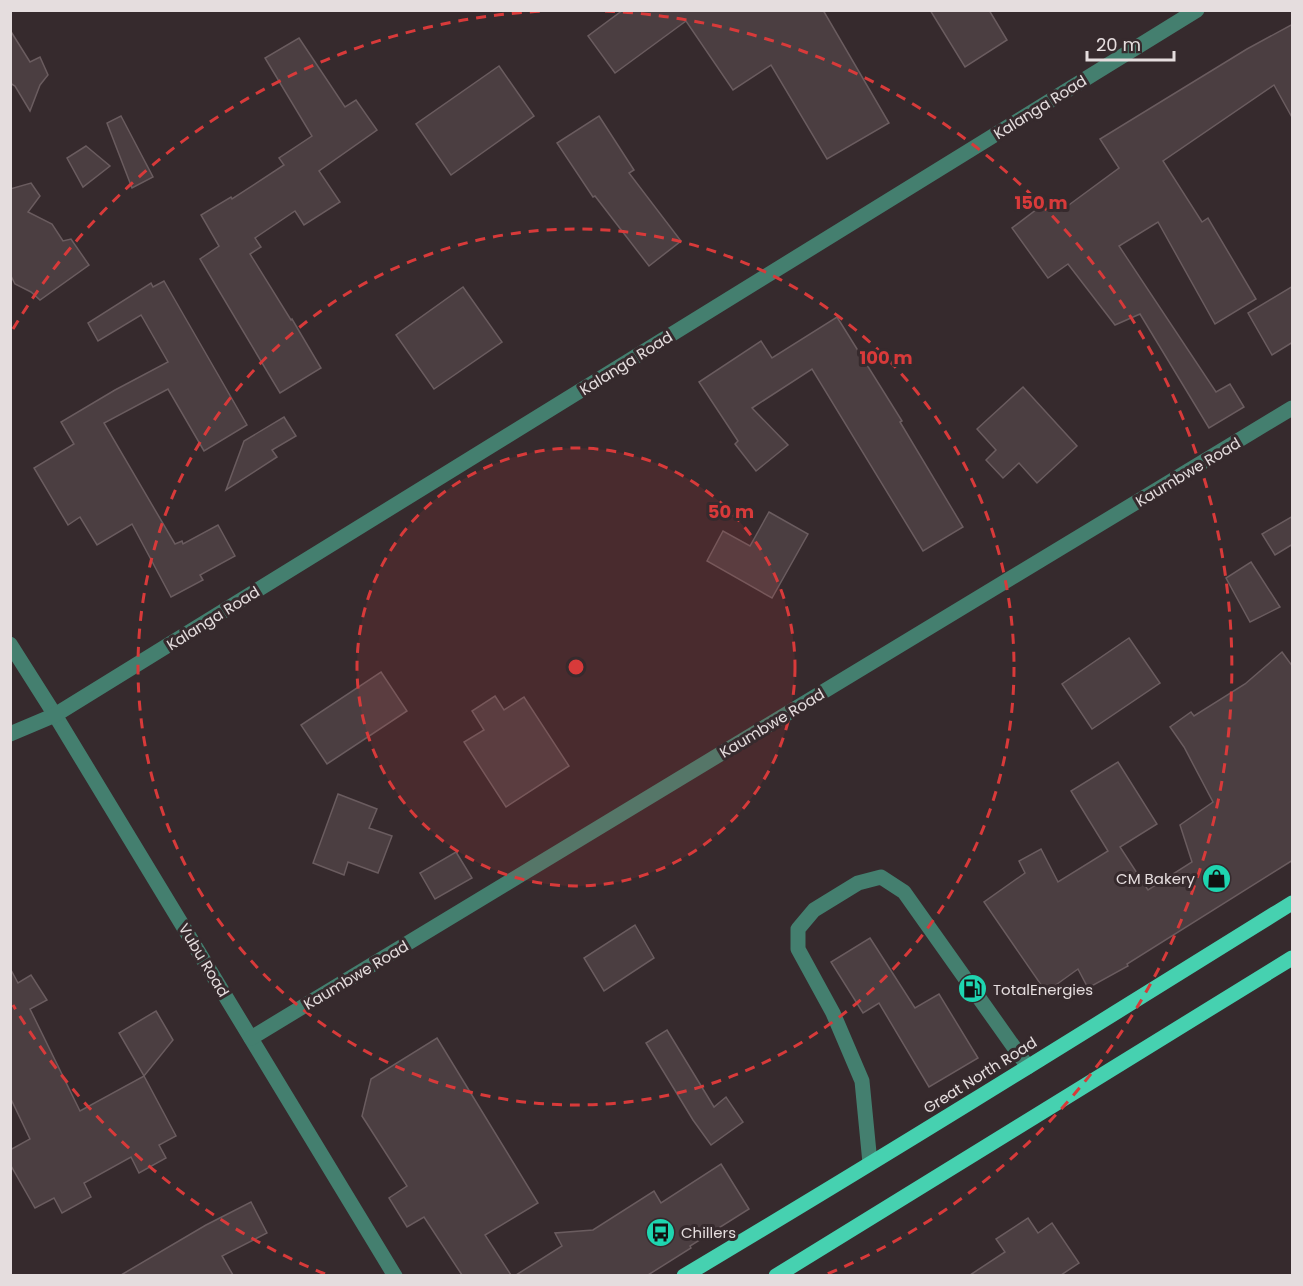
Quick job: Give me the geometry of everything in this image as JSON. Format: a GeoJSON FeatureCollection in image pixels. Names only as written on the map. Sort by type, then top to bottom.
{"type":"FeatureCollection","features":[{"type":"Feature","properties":{"kind":"main road","name":"Great North Road"},"geometry":{"type":"LineString","coordinates":[[684,1275],[1028,1067],[1293,903]]}},
{"type":"Feature","properties":{"kind":"main road"},"geometry":{"type":"LineString","coordinates":[[776,1275],[1293,958]]}},
{"type":"Feature","properties":{"kind":"street","name":"Kalanga Road"},"geometry":{"type":"LineString","coordinates":[[10,734],[55,715],[1197,10]]}},
{"type":"Feature","properties":{"kind":"street","name":"Kaumbwe Road"},"geometry":{"type":"LineString","coordinates":[[251,1038],[1293,408]]}},
{"type":"Feature","properties":{"kind":"street","name":"Vubu Road"},"geometry":{"type":"LineString","coordinates":[[10,644],[396,1275]]}},
{"type":"Feature","properties":{"kind":"street"},"geometry":{"type":"LineString","coordinates":[[870,1163],[862,1081],[833,1013],[798,949],[798,929],[814,910],[858,883],[881,877],[904,892],[1028,1067]]}},
{"type":"Feature","properties":{"kind":"building"},"geometry":{"type":"Polygon","coordinates":[[[623,10],[823,10],[889,123],[827,159],[771,65],[733,90],[686,21],[615,73],[588,36],[623,10]]]}},
{"type":"Feature","properties":{"kind":"building"},"geometry":{"type":"Polygon","coordinates":[[[930,10],[989,10],[1007,40],[965,67],[930,10]]]}},
{"type":"Feature","properties":{"kind":"building"},"geometry":{"type":"Polygon","coordinates":[[[1293,24],[1293,119],[1274,85],[1163,161],[1202,222],[1208,218],[1256,299],[1215,324],[1158,222],[1119,246],[1216,392],[1230,384],[1244,407],[1209,428],[1140,314],[1115,325],[1068,264],[1048,278],[1012,228],[1053,197],[1062,210],[1119,168],[1100,139],[1247,49],[1293,24]]]}},
{"type":"Feature","properties":{"kind":"building"},"geometry":{"type":"Polygon","coordinates":[[[10,30],[30,62],[40,57],[48,75],[40,85],[30,111],[15,86],[10,83],[10,30]]]}},
{"type":"Feature","properties":{"kind":"building"},"geometry":{"type":"Polygon","coordinates":[[[299,38],[345,107],[356,100],[377,130],[319,171],[340,202],[304,225],[295,211],[255,238],[261,247],[250,254],[321,368],[280,393],[200,259],[219,246],[201,215],[231,197],[232,199],[284,165],[279,158],[312,136],[265,58],[299,38]]]}},
{"type":"Feature","properties":{"kind":"building"},"geometry":{"type":"Polygon","coordinates":[[[499,66],[534,116],[451,175],[416,124],[499,66]]]}},
{"type":"Feature","properties":{"kind":"building"},"geometry":{"type":"Polygon","coordinates":[[[121,116],[153,177],[132,188],[107,123],[121,116]]]}},
{"type":"Feature","properties":{"kind":"building"},"geometry":{"type":"Polygon","coordinates":[[[599,116],[634,170],[629,173],[681,241],[649,266],[595,196],[593,197],[557,143],[599,116]]]}},
{"type":"Feature","properties":{"kind":"building"},"geometry":{"type":"Polygon","coordinates":[[[86,146],[110,166],[83,187],[67,158],[86,146]]]}},
{"type":"Feature","properties":{"kind":"building"},"geometry":{"type":"Polygon","coordinates":[[[31,183],[40,196],[28,212],[52,224],[63,241],[71,239],[89,265],[40,300],[31,292],[15,284],[10,274],[10,189],[31,183]]]}},
{"type":"Feature","properties":{"kind":"building"},"geometry":{"type":"Polygon","coordinates":[[[164,281],[247,425],[204,451],[168,389],[104,423],[175,544],[182,541],[183,544],[218,525],[235,556],[200,575],[203,580],[171,597],[132,524],[97,545],[80,517],[68,525],[34,468],[74,444],[61,422],[168,362],[141,315],[98,341],[88,323],[151,283],[153,287],[164,281]]]}},
{"type":"Feature","properties":{"kind":"building"},"geometry":{"type":"Polygon","coordinates":[[[1293,286],[1293,342],[1272,355],[1248,313],[1293,286]]]}},
{"type":"Feature","properties":{"kind":"building"},"geometry":{"type":"Polygon","coordinates":[[[463,287],[502,342],[434,389],[396,335],[463,287]]]}},
{"type":"Feature","properties":{"kind":"building"},"geometry":{"type":"Polygon","coordinates":[[[837,317],[902,421],[900,422],[963,527],[923,551],[812,369],[752,408],[788,445],[756,471],[735,444],[738,441],[699,382],[761,341],[772,358],[837,317]]]}},
{"type":"Feature","properties":{"kind":"building"},"geometry":{"type":"Polygon","coordinates":[[[1023,387],[1077,446],[1037,483],[1019,463],[1003,478],[986,460],[996,450],[977,429],[1023,387]]]}},
{"type":"Feature","properties":{"kind":"building"},"geometry":{"type":"Polygon","coordinates":[[[284,417],[296,436],[272,450],[277,457],[226,490],[244,441],[284,417]]]}},
{"type":"Feature","properties":{"kind":"building"},"geometry":{"type":"Polygon","coordinates":[[[769,512],[808,534],[772,598],[707,561],[723,531],[750,546],[769,512]]]}},
{"type":"Feature","properties":{"kind":"building"},"geometry":{"type":"Polygon","coordinates":[[[1293,516],[1293,544],[1275,555],[1262,534],[1293,516]]]}},
{"type":"Feature","properties":{"kind":"building"},"geometry":{"type":"Polygon","coordinates":[[[1251,562],[1280,607],[1250,622],[1226,578],[1251,562]]]}},
{"type":"Feature","properties":{"kind":"building"},"geometry":{"type":"Polygon","coordinates":[[[1129,638],[1160,683],[1092,729],[1062,684],[1129,638]]]}},
{"type":"Feature","properties":{"kind":"building"},"geometry":{"type":"Polygon","coordinates":[[[1282,652],[1293,667],[1293,860],[1127,964],[1128,966],[1088,988],[1078,969],[1046,992],[984,902],[1025,873],[1019,861],[1041,849],[1058,882],[1108,851],[1071,791],[1118,762],[1157,824],[1120,847],[1148,890],[1192,862],[1180,825],[1213,802],[1184,747],[1170,727],[1191,712],[1194,716],[1245,684],[1282,652]]]}},
{"type":"Feature","properties":{"kind":"building"},"geometry":{"type":"Polygon","coordinates":[[[381,672],[407,711],[327,764],[301,725],[381,672]]]}},
{"type":"Feature","properties":{"kind":"building"},"geometry":{"type":"Polygon","coordinates":[[[495,696],[504,710],[524,697],[569,766],[506,807],[464,742],[484,730],[472,711],[495,696]]]}},
{"type":"Feature","properties":{"kind":"building"},"geometry":{"type":"Polygon","coordinates":[[[338,794],[377,809],[369,828],[392,836],[378,873],[348,862],[344,875],[313,863],[338,794]]]}},
{"type":"Feature","properties":{"kind":"building"},"geometry":{"type":"Polygon","coordinates":[[[456,852],[472,878],[435,899],[420,873],[456,852]]]}},
{"type":"Feature","properties":{"kind":"building"},"geometry":{"type":"Polygon","coordinates":[[[635,925],[654,958],[604,991],[584,958],[635,925]]]}},
{"type":"Feature","properties":{"kind":"building"},"geometry":{"type":"Polygon","coordinates":[[[870,938],[915,1008],[939,994],[978,1058],[929,1087],[879,1003],[863,1013],[831,962],[870,938]]]}},
{"type":"Feature","properties":{"kind":"building"},"geometry":{"type":"Polygon","coordinates":[[[10,968],[18,983],[31,975],[47,1000],[30,1009],[80,1111],[144,1076],[176,1136],[159,1145],[166,1158],[139,1173],[131,1157],[84,1183],[91,1197],[62,1213],[54,1198],[35,1208],[10,1164],[10,1150],[30,1139],[10,1097],[10,968]]]}},
{"type":"Feature","properties":{"kind":"building"},"geometry":{"type":"Polygon","coordinates":[[[156,1011],[173,1040],[144,1076],[119,1033],[156,1011]]]}},
{"type":"Feature","properties":{"kind":"building"},"geometry":{"type":"Polygon","coordinates":[[[667,1030],[714,1107],[726,1097],[743,1122],[711,1145],[646,1043],[667,1030]]]}},
{"type":"Feature","properties":{"kind":"building"},"geometry":{"type":"Polygon","coordinates":[[[437,1038],[538,1203],[485,1235],[511,1275],[462,1275],[424,1217],[407,1227],[389,1198],[407,1186],[362,1116],[371,1079],[437,1038]]]}},
{"type":"Feature","properties":{"kind":"building"},"geometry":{"type":"Polygon","coordinates":[[[721,1164],[749,1209],[648,1275],[516,1275],[562,1246],[555,1233],[593,1230],[654,1191],[661,1203],[721,1164]]]}},
{"type":"Feature","properties":{"kind":"building"},"geometry":{"type":"Polygon","coordinates":[[[251,1202],[267,1233],[222,1256],[233,1275],[121,1275],[206,1225],[251,1202]]]}},
{"type":"Feature","properties":{"kind":"building"},"geometry":{"type":"Polygon","coordinates":[[[1028,1218],[1038,1233],[1052,1223],[1079,1263],[1061,1275],[970,1275],[1005,1252],[996,1239],[1028,1218]]]}},
{"type":"Feature","properties":{"kind":"place","name":"CM Bakery"},"geometry":{"type":"Point","coordinates":[1216,878]}},
{"type":"Feature","properties":{"kind":"place","name":"TotalEnergies"},"geometry":{"type":"Point","coordinates":[972,989]}},
{"type":"Feature","properties":{"kind":"place","name":"Chillers"},"geometry":{"type":"Point","coordinates":[660,1232]}}]}
